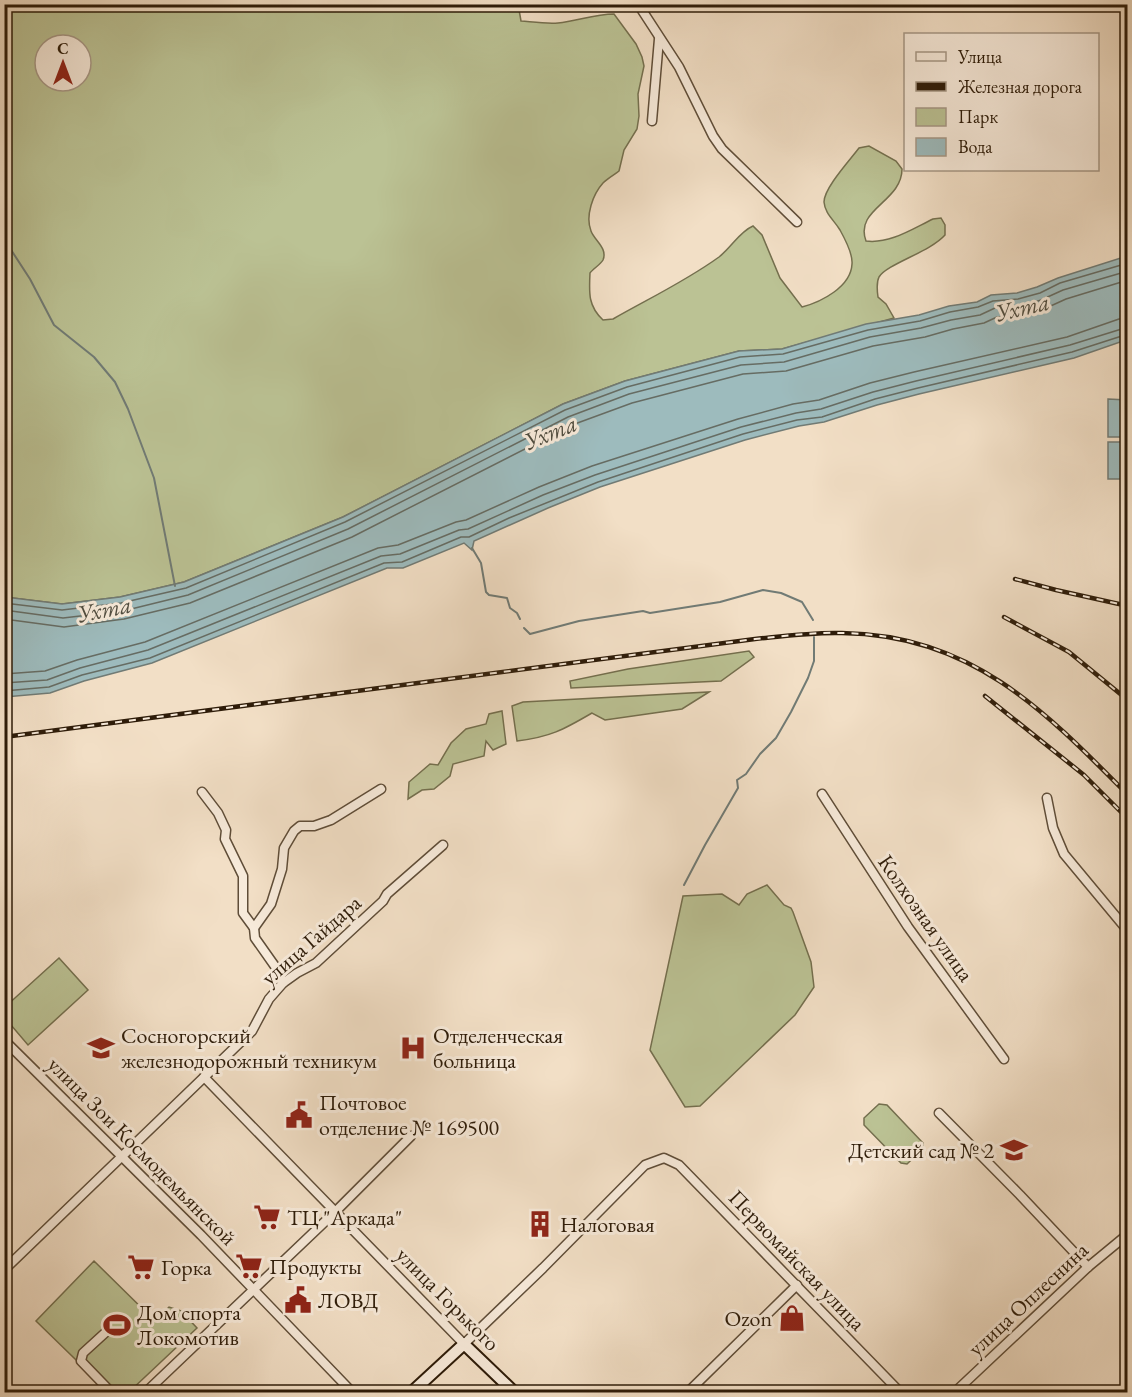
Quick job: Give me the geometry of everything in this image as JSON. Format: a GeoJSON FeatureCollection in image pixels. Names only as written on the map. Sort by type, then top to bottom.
{"type":"FeatureCollection","features":[{"type":"Feature","properties":{"kind":"main road"},"geometry":{"type":"LineString","coordinates":[[412,1392],[464,1344]]}},
{"type":"Feature","properties":{"kind":"main road","name":"улица Горького"},"geometry":{"type":"LineString","coordinates":[[464,1344],[514,1392]]}},
{"type":"Feature","properties":{"kind":"street"},"geometry":{"type":"LineString","coordinates":[[638,4],[679,67],[713,136],[722,149],[797,222]]}},
{"type":"Feature","properties":{"kind":"street"},"geometry":{"type":"LineString","coordinates":[[652,121],[659,39]]}},
{"type":"Feature","properties":{"kind":"street"},"geometry":{"type":"LineString","coordinates":[[254,928],[272,904],[282,869],[284,848],[294,831],[300,826],[314,826],[332,820],[381,789]]}},
{"type":"Feature","properties":{"kind":"street"},"geometry":{"type":"LineString","coordinates":[[202,792],[218,813],[226,830],[225,839],[243,876],[243,913],[254,928],[255,938],[279,972],[283,983]]}},
{"type":"Feature","properties":{"kind":"street","name":"Колхозная улица"},"geometry":{"type":"LineString","coordinates":[[822,794],[908,927],[1004,1059]]}},
{"type":"Feature","properties":{"kind":"street"},"geometry":{"type":"LineString","coordinates":[[1047,798],[1053,828],[1064,854],[1128,931]]}},
{"type":"Feature","properties":{"kind":"street","name":"улица Гайдара"},"geometry":{"type":"LineString","coordinates":[[4,1270],[252,1030],[269,999],[283,983],[316,963],[383,901],[387,894],[443,845]]}},
{"type":"Feature","properties":{"kind":"street","name":"улица Зои Космодемьянской"},"geometry":{"type":"LineString","coordinates":[[4,1040],[122,1156],[352,1392]]}},
{"type":"Feature","properties":{"kind":"street","name":"улица Горького"},"geometry":{"type":"LineString","coordinates":[[204,1077],[464,1344]]}},
{"type":"Feature","properties":{"kind":"street"},"geometry":{"type":"LineString","coordinates":[[939,1113],[1088,1267]]}},
{"type":"Feature","properties":{"kind":"street"},"geometry":{"type":"LineString","coordinates":[[146,1392],[335,1212],[411,1136]]}},
{"type":"Feature","properties":{"kind":"street","name":"Первомайская улица"},"geometry":{"type":"LineString","coordinates":[[464,1344],[645,1165],[664,1158],[679,1165],[900,1392]]}},
{"type":"Feature","properties":{"kind":"street","name":"улица Оплеснина"},"geometry":{"type":"LineString","coordinates":[[955,1392],[1088,1267],[1128,1234]]}},
{"type":"Feature","properties":{"kind":"street"},"geometry":{"type":"LineString","coordinates":[[688,1392],[796,1285]]}},
{"type":"Feature","properties":{"kind":"street"},"geometry":{"type":"LineString","coordinates":[[106,1332],[83,1353],[81,1360],[111,1392]]}},
{"type":"Feature","properties":{"kind":"green space"},"geometry":{"type":"Polygon","coordinates":[[[518,4],[521,21],[549,23],[614,14],[636,44],[644,66],[638,94],[637,129],[624,150],[619,171],[599,188],[590,212],[589,225],[604,256],[602,262],[590,273],[590,293],[594,310],[603,320],[613,319],[693,274],[719,257],[753,226],[762,235],[780,278],[802,307],[834,292],[846,280],[852,260],[840,230],[825,206],[825,196],[859,148],[869,146],[896,161],[902,169],[895,190],[867,221],[864,230],[866,241],[892,238],[933,219],[941,218],[945,225],[945,235],[938,241],[891,267],[879,277],[878,297],[886,304],[894,318],[782,349],[739,351],[625,381],[563,404],[343,517],[184,582],[120,597],[62,604],[5,597],[5,5],[518,4]]]}},
{"type":"Feature","properties":{"kind":"green space"},"geometry":{"type":"Polygon","coordinates":[[[749,651],[754,657],[721,681],[571,688],[570,681],[628,669],[749,651]]]}},
{"type":"Feature","properties":{"kind":"green space"},"geometry":{"type":"Polygon","coordinates":[[[709,692],[682,709],[605,720],[592,713],[556,732],[517,741],[512,706],[523,702],[709,692]]]}},
{"type":"Feature","properties":{"kind":"green space"},"geometry":{"type":"Polygon","coordinates":[[[502,711],[506,744],[493,750],[486,741],[484,756],[453,764],[450,776],[434,789],[422,790],[408,799],[409,782],[430,764],[438,765],[451,743],[466,729],[486,724],[489,714],[502,711]]]}},
{"type":"Feature","properties":{"kind":"green space"},"geometry":{"type":"Polygon","coordinates":[[[767,885],[793,912],[811,962],[814,987],[795,1015],[700,1106],[685,1107],[650,1050],[683,896],[722,894],[739,905],[747,894],[767,885]]]}},
{"type":"Feature","properties":{"kind":"green space"},"geometry":{"type":"Polygon","coordinates":[[[59,958],[88,990],[28,1045],[5,1018],[5,1007],[59,958]]]}},
{"type":"Feature","properties":{"kind":"green space"},"geometry":{"type":"Polygon","coordinates":[[[879,1104],[887,1105],[923,1143],[923,1149],[907,1164],[901,1163],[864,1125],[864,1118],[879,1104]]]}},
{"type":"Feature","properties":{"kind":"green space","name":"Дом спорта Локомотив"},"geometry":{"type":"Polygon","coordinates":[[[94,1261],[155,1321],[169,1307],[181,1311],[197,1328],[129,1392],[109,1392],[36,1321],[94,1261]]]}},
{"type":"Feature","properties":{"kind":"water","name":"Ухта"},"geometry":{"type":"Polygon","coordinates":[[[1127,256],[1126,340],[1074,358],[919,394],[824,422],[745,440],[600,487],[474,541],[472,550],[464,543],[403,568],[387,568],[152,663],[84,681],[50,693],[5,697],[5,597],[62,604],[120,597],[184,582],[343,517],[563,404],[625,381],[739,351],[782,349],[866,324],[977,302],[991,295],[1017,293],[1127,256]]]}},
{"type":"Feature","properties":{"kind":"water"},"geometry":{"type":"Polygon","coordinates":[[[1108,399],[1127,400],[1127,437],[1108,437],[1108,399]]]}},
{"type":"Feature","properties":{"kind":"water"},"geometry":{"type":"Polygon","coordinates":[[[1108,442],[1127,442],[1127,479],[1108,479],[1108,442]]]}},
{"type":"Feature","properties":{"kind":"waterway"},"geometry":{"type":"LineString","coordinates":[[4,239],[30,279],[54,325],[94,357],[115,382],[128,409],[154,478],[175,586]]}},
{"type":"Feature","properties":{"kind":"waterway"},"geometry":{"type":"LineString","coordinates":[[472,548],[481,563],[486,592],[489,595],[507,598],[510,608],[517,613],[520,619]]}},
{"type":"Feature","properties":{"kind":"waterway"},"geometry":{"type":"LineString","coordinates":[[524,628],[530,634],[579,621],[720,602],[763,590],[781,593],[802,602],[813,620]]}},
{"type":"Feature","properties":{"kind":"waterway"},"geometry":{"type":"LineString","coordinates":[[684,885],[738,788],[737,780],[746,774],[760,754],[776,738],[791,712],[814,661],[814,637]]}},
{"type":"Feature","properties":{"kind":"railway"},"geometry":{"type":"LineString","coordinates":[[1015,579],[1128,606]]}},
{"type":"Feature","properties":{"kind":"railway"},"geometry":{"type":"LineString","coordinates":[[1004,617],[1069,652],[1124,697]]}},
{"type":"Feature","properties":{"kind":"railway"},"geometry":{"type":"LineString","coordinates":[[4,737],[755,639],[842,633],[888,637],[929,647],[967,662],[1002,682],[1034,706],[1097,763],[1128,795]]}},
{"type":"Feature","properties":{"kind":"railway"},"geometry":{"type":"LineString","coordinates":[[985,696],[1084,775],[1128,819]]}},
{"type":"Feature","properties":{"kind":"place","name":"Сосногорский железнодорожный техникум"},"geometry":{"type":"Point","coordinates":[101,1048]}},
{"type":"Feature","properties":{"kind":"place","name":"Отделенческая больница"},"geometry":{"type":"Point","coordinates":[413,1048]}},
{"type":"Feature","properties":{"kind":"place","name":"Почтовое отделение № 169500"},"geometry":{"type":"Point","coordinates":[299,1115]}},
{"type":"Feature","properties":{"kind":"place","name":"Детский сад № 2"},"geometry":{"type":"Point","coordinates":[1014,1150]}},
{"type":"Feature","properties":{"kind":"place","name":"ТЦ \"Аркада\""},"geometry":{"type":"Point","coordinates":[267,1217]}},
{"type":"Feature","properties":{"kind":"place","name":"Налоговая"},"geometry":{"type":"Point","coordinates":[540,1224]}},
{"type":"Feature","properties":{"kind":"place","name":"Продукты"},"geometry":{"type":"Point","coordinates":[249,1266]}},
{"type":"Feature","properties":{"kind":"place","name":"Горка"},"geometry":{"type":"Point","coordinates":[141,1267]}},
{"type":"Feature","properties":{"kind":"place","name":"ЛОВД"},"geometry":{"type":"Point","coordinates":[298,1300]}},
{"type":"Feature","properties":{"kind":"place","name":"Ozon"},"geometry":{"type":"Point","coordinates":[792,1318]}},
{"type":"Feature","properties":{"kind":"place","name":"Дом спорта Локомотив"},"geometry":{"type":"Point","coordinates":[117,1325]}}]}
